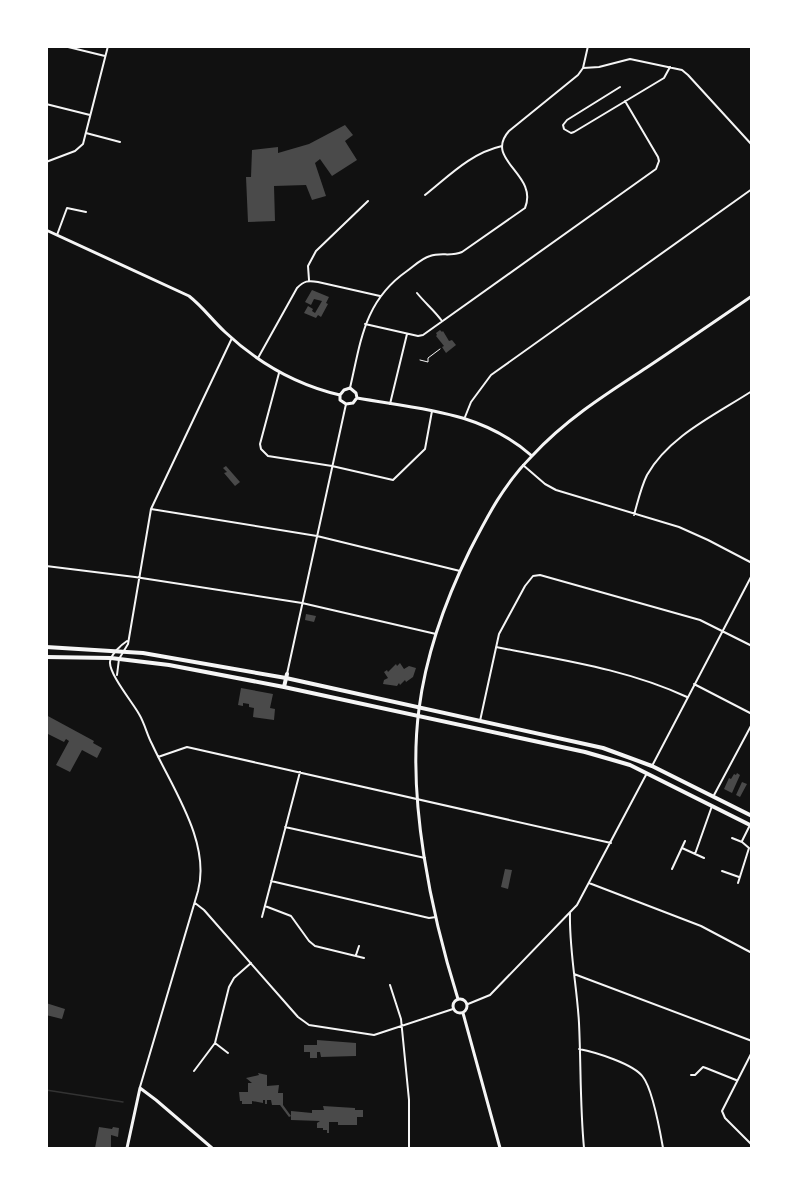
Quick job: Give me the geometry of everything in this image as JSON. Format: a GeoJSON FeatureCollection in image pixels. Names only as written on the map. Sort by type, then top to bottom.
{"type":"FeatureCollection","features":[{"type":"Feature","properties":{"kind":"highway"},"geometry":{"type":"LineString","coordinates":[[46,647],[124,651],[286,676],[603,748],[652,766],[752,816]]}},
{"type":"Feature","properties":{"kind":"highway"},"geometry":{"type":"LineString","coordinates":[[46,657],[111,658],[170,665],[284,687],[585,752],[613,759],[647,773],[751,825]]}},
{"type":"Feature","properties":{"kind":"highway"},"geometry":{"type":"LineString","coordinates":[[284,687],[286,676]]}},
{"type":"Feature","properties":{"kind":"street"},"geometry":{"type":"LineString","coordinates":[[64,46],[105,56]]}},
{"type":"Feature","properties":{"kind":"street"},"geometry":{"type":"LineString","coordinates":[[46,162],[80,148],[84,141],[108,46]]}},
{"type":"Feature","properties":{"kind":"street"},"geometry":{"type":"LineString","coordinates":[[350,388],[365,324],[371,309],[393,281],[433,255],[460,253],[525,208],[528,192],[506,159],[502,146],[508,132],[576,77],[583,68],[588,46]]}},
{"type":"Feature","properties":{"kind":"street"},"geometry":{"type":"LineString","coordinates":[[583,68],[599,67],[627,59],[682,70],[752,145]]}},
{"type":"Feature","properties":{"kind":"street"},"geometry":{"type":"LineString","coordinates":[[620,87],[567,120],[564,129],[571,133],[574,132],[664,78],[670,67]]}},
{"type":"Feature","properties":{"kind":"street"},"geometry":{"type":"LineString","coordinates":[[365,324],[421,336],[656,169],[658,157],[625,101]]}},
{"type":"Feature","properties":{"kind":"street"},"geometry":{"type":"LineString","coordinates":[[46,104],[91,115]]}},
{"type":"Feature","properties":{"kind":"street"},"geometry":{"type":"LineString","coordinates":[[86,133],[120,142]]}},
{"type":"Feature","properties":{"kind":"street"},"geometry":{"type":"LineString","coordinates":[[425,195],[473,156],[502,146]]}},
{"type":"Feature","properties":{"kind":"street"},"geometry":{"type":"LineString","coordinates":[[465,417],[471,402],[491,375],[752,189]]}},
{"type":"Feature","properties":{"kind":"street"},"geometry":{"type":"LineString","coordinates":[[309,280],[308,266],[316,251],[368,201]]}},
{"type":"Feature","properties":{"kind":"street"},"geometry":{"type":"LineString","coordinates":[[57,235],[67,208],[86,212]]}},
{"type":"Feature","properties":{"kind":"street"},"geometry":{"type":"LineString","coordinates":[[46,230],[189,296],[204,308],[232,338],[258,358],[305,384],[340,394]]}},
{"type":"Feature","properties":{"kind":"street"},"geometry":{"type":"LineString","coordinates":[[258,358],[297,288],[303,282],[309,280],[380,296]]}},
{"type":"Feature","properties":{"kind":"street"},"geometry":{"type":"LineString","coordinates":[[417,293],[423,301],[431,305],[442,321]]}},
{"type":"Feature","properties":{"kind":"street"},"geometry":{"type":"LineString","coordinates":[[647,773],[579,903],[490,995],[468,1004],[458,999],[436,918],[417,798],[419,708],[436,634],[460,571],[489,512],[510,479],[561,428],[752,296]]}},
{"type":"Feature","properties":{"kind":"street"},"geometry":{"type":"LineString","coordinates":[[390,404],[406,334]]}},
{"type":"Feature","properties":{"kind":"street"},"geometry":{"type":"LineString","coordinates":[[116,677],[119,659],[128,644],[151,509],[232,338]]}},
{"type":"Feature","properties":{"kind":"street"},"geometry":{"type":"LineString","coordinates":[[280,372],[260,444],[261,449],[268,456],[333,466],[393,480],[425,449],[432,411]]}},
{"type":"Feature","properties":{"kind":"street"},"geometry":{"type":"LineString","coordinates":[[350,388],[340,394],[340,400],[346,404],[353,403],[357,398]]}},
{"type":"Feature","properties":{"kind":"street"},"geometry":{"type":"LineString","coordinates":[[350,388],[356,393],[357,398]]}},
{"type":"Feature","properties":{"kind":"street"},"geometry":{"type":"LineString","coordinates":[[634,515],[648,474],[669,446],[752,391]]}},
{"type":"Feature","properties":{"kind":"street"},"geometry":{"type":"LineString","coordinates":[[357,398],[465,417],[520,445],[532,456]]}},
{"type":"Feature","properties":{"kind":"street"},"geometry":{"type":"LineString","coordinates":[[286,676],[346,404]]}},
{"type":"Feature","properties":{"kind":"street"},"geometry":{"type":"LineString","coordinates":[[523,465],[545,484],[556,490],[696,534],[752,563]]}},
{"type":"Feature","properties":{"kind":"street"},"geometry":{"type":"LineString","coordinates":[[151,509],[317,536],[460,571]]}},
{"type":"Feature","properties":{"kind":"street"},"geometry":{"type":"LineString","coordinates":[[46,566],[139,577],[302,603],[436,634]]}},
{"type":"Feature","properties":{"kind":"street"},"geometry":{"type":"LineString","coordinates":[[480,721],[501,628],[532,577],[540,575],[692,618],[752,646]]}},
{"type":"Feature","properties":{"kind":"street"},"geometry":{"type":"LineString","coordinates":[[652,766],[752,575]]}},
{"type":"Feature","properties":{"kind":"street"},"geometry":{"type":"LineString","coordinates":[[127,641],[111,658],[111,665],[140,715],[179,799],[200,853],[202,875],[140,1088],[127,1149]]}},
{"type":"Feature","properties":{"kind":"street"},"geometry":{"type":"LineString","coordinates":[[496,646],[627,674],[687,697]]}},
{"type":"Feature","properties":{"kind":"street"},"geometry":{"type":"LineString","coordinates":[[694,684],[752,714]]}},
{"type":"Feature","properties":{"kind":"street"},"geometry":{"type":"LineString","coordinates":[[713,796],[752,724]]}},
{"type":"Feature","properties":{"kind":"street"},"geometry":{"type":"LineString","coordinates":[[158,757],[187,747],[611,843]]}},
{"type":"Feature","properties":{"kind":"street"},"geometry":{"type":"LineString","coordinates":[[262,917],[300,772]]}},
{"type":"Feature","properties":{"kind":"street"},"geometry":{"type":"LineString","coordinates":[[695,854],[712,806]]}},
{"type":"Feature","properties":{"kind":"street"},"geometry":{"type":"LineString","coordinates":[[742,842],[751,825]]}},
{"type":"Feature","properties":{"kind":"street"},"geometry":{"type":"LineString","coordinates":[[285,826],[425,858]]}},
{"type":"Feature","properties":{"kind":"street"},"geometry":{"type":"LineString","coordinates":[[732,838],[749,848],[738,883]]}},
{"type":"Feature","properties":{"kind":"street"},"geometry":{"type":"LineString","coordinates":[[672,869],[686,841]]}},
{"type":"Feature","properties":{"kind":"street"},"geometry":{"type":"LineString","coordinates":[[682,848],[704,858]]}},
{"type":"Feature","properties":{"kind":"street"},"geometry":{"type":"LineString","coordinates":[[722,871],[740,877]]}},
{"type":"Feature","properties":{"kind":"street"},"geometry":{"type":"LineString","coordinates":[[271,881],[436,918]]}},
{"type":"Feature","properties":{"kind":"street"},"geometry":{"type":"LineString","coordinates":[[589,882],[701,926],[752,953]]}},
{"type":"Feature","properties":{"kind":"street"},"geometry":{"type":"LineString","coordinates":[[195,903],[204,910],[298,1017],[309,1025],[374,1035],[453,1009]]}},
{"type":"Feature","properties":{"kind":"street"},"geometry":{"type":"LineString","coordinates":[[264,906],[291,915],[308,940],[315,946],[364,958]]}},
{"type":"Feature","properties":{"kind":"street"},"geometry":{"type":"LineString","coordinates":[[570,913],[570,952],[578,1013],[584,1149]]}},
{"type":"Feature","properties":{"kind":"street"},"geometry":{"type":"LineString","coordinates":[[356,955],[359,946]]}},
{"type":"Feature","properties":{"kind":"street"},"geometry":{"type":"LineString","coordinates":[[195,1071],[215,1043],[229,987],[234,978],[250,963]]}},
{"type":"Feature","properties":{"kind":"street"},"geometry":{"type":"LineString","coordinates":[[573,974],[752,1041]]}},
{"type":"Feature","properties":{"kind":"street"},"geometry":{"type":"LineString","coordinates":[[390,985],[401,1019],[409,1100],[409,1149]]}},
{"type":"Feature","properties":{"kind":"street"},"geometry":{"type":"LineString","coordinates":[[453,1009],[458,999]]}},
{"type":"Feature","properties":{"kind":"street"},"geometry":{"type":"LineString","coordinates":[[463,1013],[468,1004]]}},
{"type":"Feature","properties":{"kind":"street"},"geometry":{"type":"LineString","coordinates":[[453,1009],[458,1013],[463,1013]]}},
{"type":"Feature","properties":{"kind":"street"},"geometry":{"type":"LineString","coordinates":[[463,1013],[500,1149]]}},
{"type":"Feature","properties":{"kind":"street"},"geometry":{"type":"LineString","coordinates":[[215,1043],[228,1053]]}},
{"type":"Feature","properties":{"kind":"street"},"geometry":{"type":"LineString","coordinates":[[579,1049],[608,1058],[642,1075],[650,1091],[663,1149]]}},
{"type":"Feature","properties":{"kind":"street"},"geometry":{"type":"LineString","coordinates":[[752,1052],[722,1108],[722,1114],[752,1145]]}},
{"type":"Feature","properties":{"kind":"street"},"geometry":{"type":"LineString","coordinates":[[691,1075],[696,1074],[700,1068],[706,1068],[736,1080]]}},
{"type":"Feature","properties":{"kind":"street"},"geometry":{"type":"LineString","coordinates":[[140,1088],[206,1147],[212,1149]]}},
{"type":"Feature","properties":{"kind":"lane"},"geometry":{"type":"LineString","coordinates":[[420,360],[428,362],[428,358],[440,349]]}},
{"type":"Feature","properties":{"kind":"building"},"geometry":{"type":"Polygon","coordinates":[[[345,125],[353,135],[345,141],[357,160],[332,176],[320,159],[315,163],[326,196],[312,200],[306,185],[274,186],[275,221],[248,222],[246,177],[251,177],[252,150],[278,147],[278,153],[309,144],[345,125]]]}},
{"type":"Feature","properties":{"kind":"building"},"geometry":{"type":"Polygon","coordinates":[[[312,290],[329,297],[321,317],[318,315],[316,318],[304,313],[308,306],[315,313],[322,301],[314,299],[311,305],[305,302],[312,290]]]}},
{"type":"Feature","properties":{"kind":"building"},"geometry":{"type":"Polygon","coordinates":[[[440,330],[449,341],[452,340],[456,345],[446,353],[442,347],[444,346],[436,336],[440,330]]]}},
{"type":"Feature","properties":{"kind":"building"},"geometry":{"type":"Polygon","coordinates":[[[226,466],[240,482],[235,486],[224,473],[227,472],[223,468],[226,466]]]}},
{"type":"Feature","properties":{"kind":"building"},"geometry":{"type":"Polygon","coordinates":[[[306,614],[316,616],[314,622],[305,620],[306,614]]]}},
{"type":"Feature","properties":{"kind":"building"},"geometry":{"type":"Polygon","coordinates":[[[400,663],[404,669],[409,666],[416,668],[413,677],[397,686],[383,684],[388,678],[384,672],[387,670],[388,672],[400,663]]]}},
{"type":"Feature","properties":{"kind":"building"},"geometry":{"type":"Polygon","coordinates":[[[241,688],[273,694],[270,708],[275,709],[274,720],[253,717],[254,708],[249,707],[249,704],[238,705],[241,688]]]}},
{"type":"Feature","properties":{"kind":"building"},"geometry":{"type":"Polygon","coordinates":[[[46,715],[94,741],[93,743],[102,748],[97,758],[82,750],[70,772],[56,765],[69,741],[66,739],[64,742],[46,733],[46,715]]]}},
{"type":"Feature","properties":{"kind":"building"},"geometry":{"type":"Polygon","coordinates":[[[737,773],[740,775],[732,793],[724,789],[729,778],[731,779],[737,773]]]}},
{"type":"Feature","properties":{"kind":"building"},"geometry":{"type":"Polygon","coordinates":[[[742,782],[747,784],[740,797],[736,795],[742,782]]]}},
{"type":"Feature","properties":{"kind":"building"},"geometry":{"type":"Polygon","coordinates":[[[505,869],[512,870],[508,889],[501,887],[505,869]]]}},
{"type":"Feature","properties":{"kind":"building"},"geometry":{"type":"Polygon","coordinates":[[[46,1003],[65,1009],[62,1019],[46,1015],[46,1003]]]}},
{"type":"Feature","properties":{"kind":"building"},"geometry":{"type":"Polygon","coordinates":[[[317,1040],[356,1043],[356,1056],[321,1057],[320,1052],[317,1052],[317,1058],[310,1058],[310,1052],[304,1052],[304,1045],[317,1045],[317,1040]]]}},
{"type":"Feature","properties":{"kind":"building"},"geometry":{"type":"Polygon","coordinates":[[[258,1073],[267,1075],[267,1086],[279,1085],[278,1093],[283,1093],[283,1105],[291,1116],[289,1117],[280,1105],[272,1105],[271,1100],[267,1100],[267,1104],[263,1100],[263,1103],[252,1101],[252,1104],[242,1104],[239,1092],[248,1092],[248,1083],[252,1083],[246,1078],[259,1075],[258,1073]]]}},
{"type":"Feature","properties":{"kind":"building"},"geometry":{"type":"Polygon","coordinates":[[[323,1106],[363,1110],[363,1117],[357,1117],[357,1125],[338,1125],[338,1122],[329,1122],[329,1133],[323,1128],[317,1128],[317,1123],[320,1121],[291,1120],[291,1111],[312,1113],[312,1110],[324,1110],[323,1106]]]}},
{"type":"Feature","properties":{"kind":"building"},"geometry":{"type":"Polygon","coordinates":[[[99,1127],[119,1128],[118,1137],[111,1135],[111,1148],[95,1148],[99,1127]]]}},
{"type":"Feature","properties":{"kind":"waterway"},"geometry":{"type":"LineString","coordinates":[[46,1090],[123,1102]]}}]}
